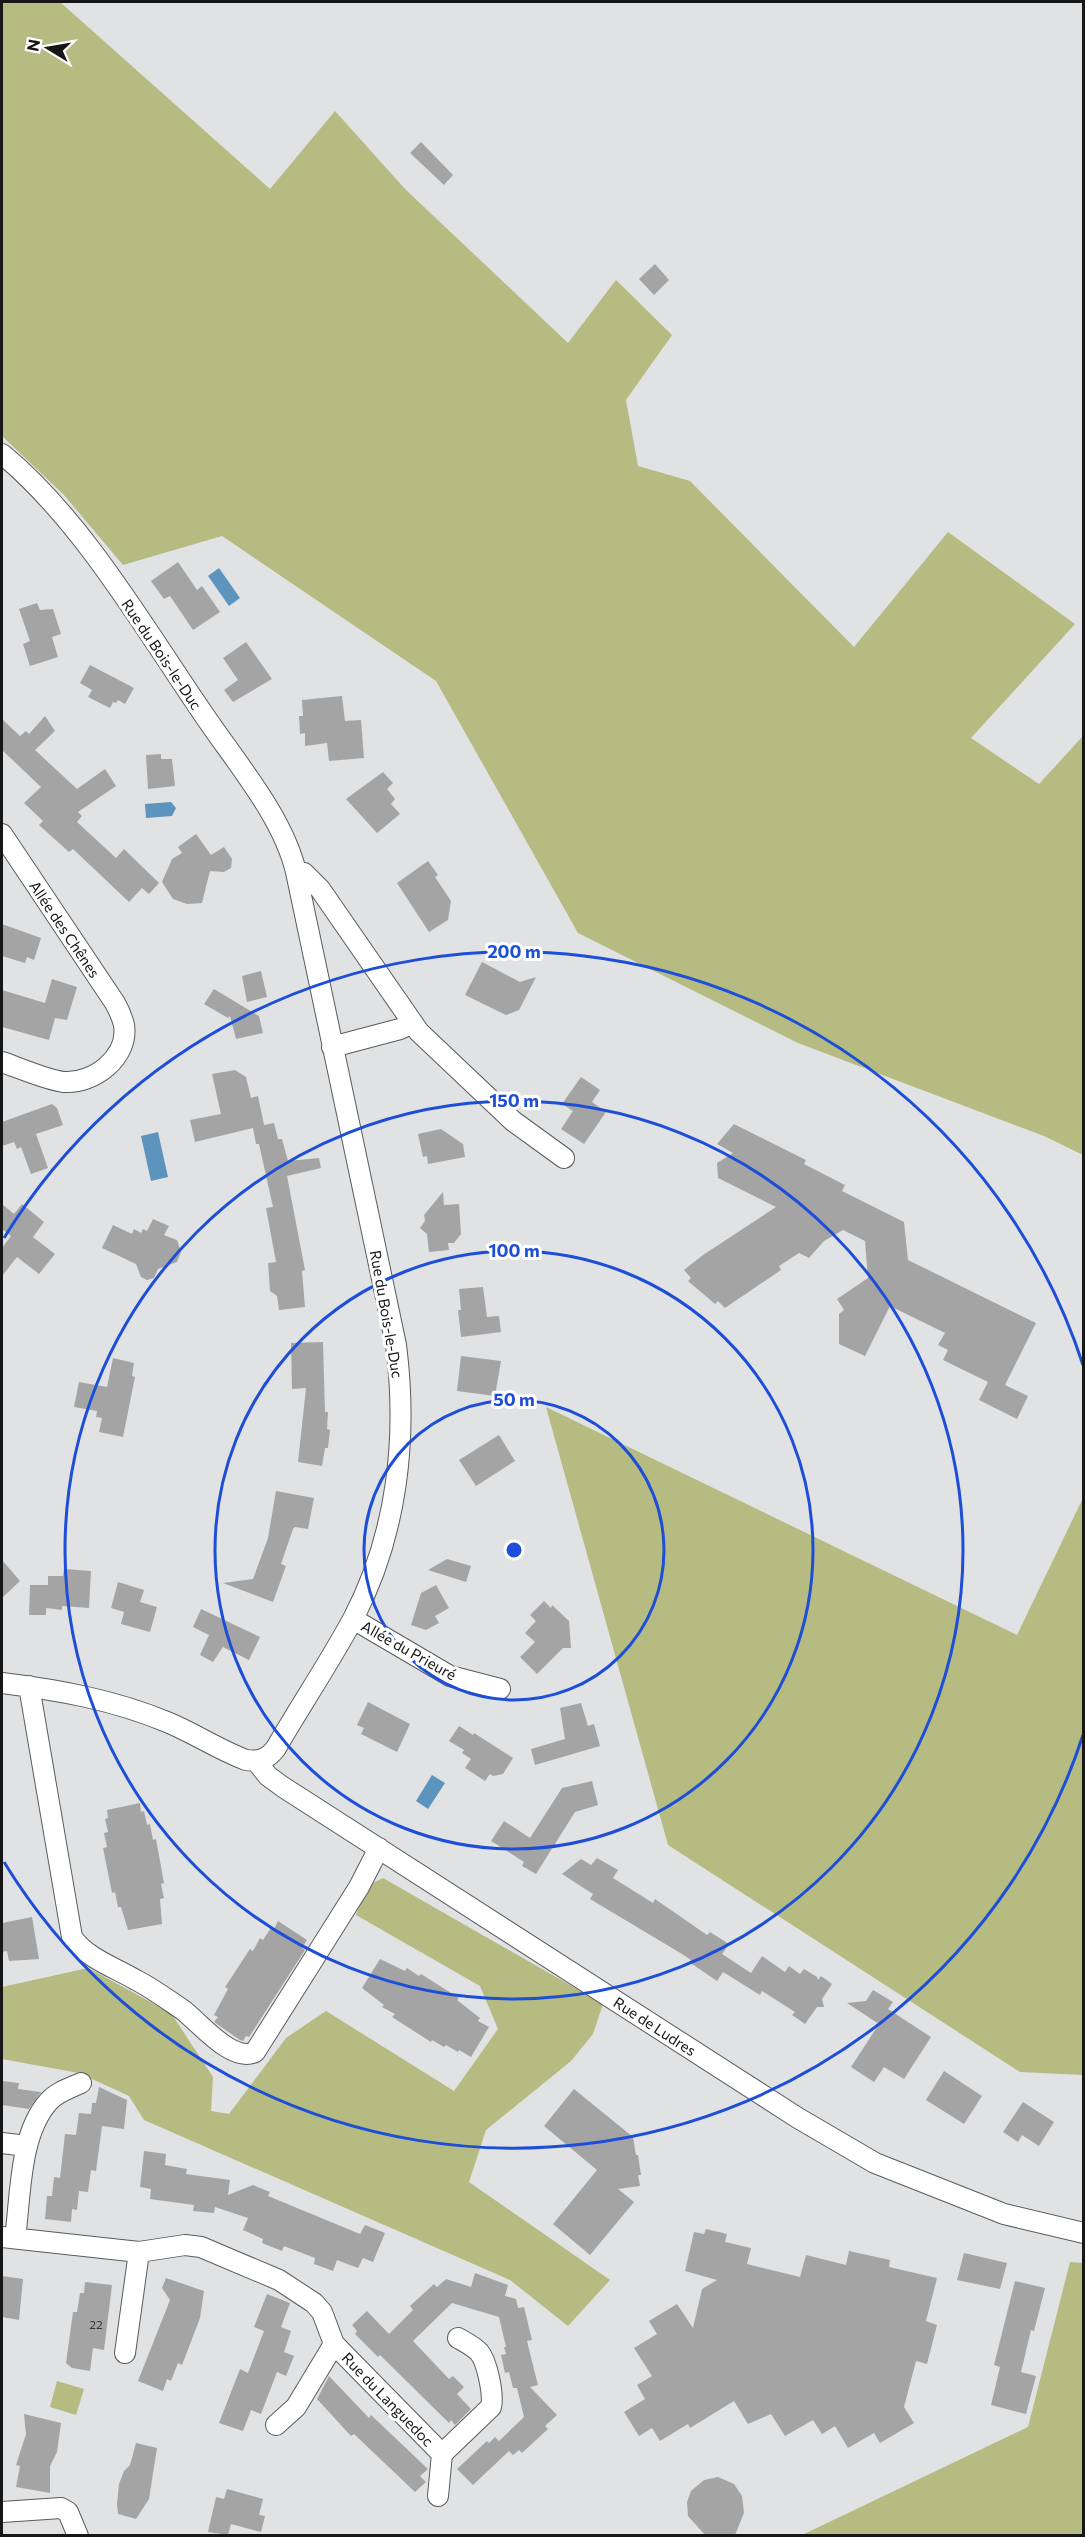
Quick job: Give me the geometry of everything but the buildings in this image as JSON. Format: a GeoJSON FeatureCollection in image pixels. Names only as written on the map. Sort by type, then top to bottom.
{"type":"FeatureCollection","features":[{"type":"Feature","properties":{"kind":"street","name":"Rue du Bois-le-Duc"},"geometry":{"type":"LineString","coordinates":[[2,454],[64,517],[114,585],[288,843],[394,1339],[401,1407],[399,1469],[376,1563],[352,1619],[276,1748],[267,1757],[256,1761]]}},
{"type":"Feature","properties":{"kind":"street","name":"Allée des Chênes"},"geometry":{"type":"LineString","coordinates":[[2,834],[115,1003],[124,1027],[123,1038],[115,1059],[94,1076],[78,1082],[62,1082],[2,1062]]}},
{"type":"Feature","properties":{"kind":"street"},"geometry":{"type":"LineString","coordinates":[[296,872],[304,873],[320,889],[413,1023],[437,1050],[513,1121],[564,1158]]}},
{"type":"Feature","properties":{"kind":"street"},"geometry":{"type":"LineString","coordinates":[[332,1047],[400,1029],[413,1023]]}},
{"type":"Feature","properties":{"kind":"street","name":"Allée du Prieuré"},"geometry":{"type":"LineString","coordinates":[[352,1619],[450,1676],[501,1689]]}},
{"type":"Feature","properties":{"kind":"street"},"geometry":{"type":"LineString","coordinates":[[2,1683],[66,1691],[139,1712],[168,1722],[239,1757],[256,1761]]}},
{"type":"Feature","properties":{"kind":"street"},"geometry":{"type":"LineString","coordinates":[[29,1686],[72,1937],[80,1949],[139,1981],[183,2011],[213,2037],[240,2054],[247,2055],[255,2052],[347,1906],[379,1848]]}},
{"type":"Feature","properties":{"kind":"street","name":"Rue de Ludres"},"geometry":{"type":"LineString","coordinates":[[256,1761],[268,1776],[798,2118],[875,2163],[1004,2214],[1083,2233]]}},
{"type":"Feature","properties":{"kind":"street","name":"Rue du Languedoc"},"geometry":{"type":"LineString","coordinates":[[81,2083],[49,2101],[35,2122],[27,2146],[8,2237],[139,2252],[185,2245],[201,2247],[279,2280],[314,2303],[322,2312],[334,2344],[442,2454]]}},
{"type":"Feature","properties":{"kind":"street"},"geometry":{"type":"LineString","coordinates":[[2,2143],[27,2146]]}},
{"type":"Feature","properties":{"kind":"street"},"geometry":{"type":"LineString","coordinates":[[124,2353],[139,2252]]}},
{"type":"Feature","properties":{"kind":"street","name":"Rue du Languedoc"},"geometry":{"type":"LineString","coordinates":[[438,2496],[442,2454],[491,2407],[493,2399],[483,2357],[477,2349],[458,2338]]}},
{"type":"Feature","properties":{"kind":"street","name":"Rue du Languedoc"},"geometry":{"type":"LineString","coordinates":[[276,2425],[296,2407],[334,2344]]}},
{"type":"Feature","properties":{"kind":"street"},"geometry":{"type":"LineString","coordinates":[[2,2512],[61,2508],[68,2512],[78,2535]]}},
{"type":"Feature","properties":{"kind":"green space"},"geometry":{"type":"Polygon","coordinates":[[[2,2],[60,2],[270,189],[335,111],[405,189],[568,343],[616,280],[672,335],[626,400],[638,466],[690,481],[854,647],[948,532],[1075,624],[971,738],[1039,784],[1083,736],[1083,1155],[1044,1136],[798,1043],[578,933],[436,681],[222,536],[123,565],[64,495],[2,436],[2,2]]]}},
{"type":"Feature","properties":{"kind":"green space"},"geometry":{"type":"Polygon","coordinates":[[[546,1407],[1017,1635],[1083,1498],[1083,2075],[1020,2072],[668,1845],[546,1407]]]}},
{"type":"Feature","properties":{"kind":"green space"},"geometry":{"type":"Polygon","coordinates":[[[383,1878],[603,2004],[593,2034],[571,2061],[486,2130],[469,2182],[610,2280],[568,2326],[510,2280],[144,2120],[129,2096],[79,2073],[2,2059],[2,1987],[88,1968],[171,2013],[213,2077],[211,2111],[229,2114],[286,2038],[326,2011],[454,2091],[498,2029],[480,1986],[356,1915],[367,1886],[383,1878]]]}},
{"type":"Feature","properties":{"kind":"green space"},"geometry":{"type":"Polygon","coordinates":[[[1070,2262],[1084,2263],[1083,2535],[802,2535],[1028,2427],[1070,2262]]]}},
{"type":"Feature","properties":{"kind":"green space"},"geometry":{"type":"Polygon","coordinates":[[[57,2381],[84,2389],[76,2415],[50,2407],[57,2381]]]}},
{"type":"Feature","properties":{"kind":"water"},"geometry":{"type":"Polygon","coordinates":[[[219,568],[240,598],[229,606],[208,576],[219,568]]]}},
{"type":"Feature","properties":{"kind":"water"},"geometry":{"type":"Polygon","coordinates":[[[171,802],[176,808],[172,816],[146,818],[145,804],[171,802]]]}},
{"type":"Feature","properties":{"kind":"water"},"geometry":{"type":"Polygon","coordinates":[[[158,1132],[168,1177],[151,1181],[141,1136],[158,1132]]]}},
{"type":"Feature","properties":{"kind":"water"},"geometry":{"type":"Polygon","coordinates":[[[432,1775],[445,1783],[428,1809],[416,1801],[432,1775]]]}}]}
